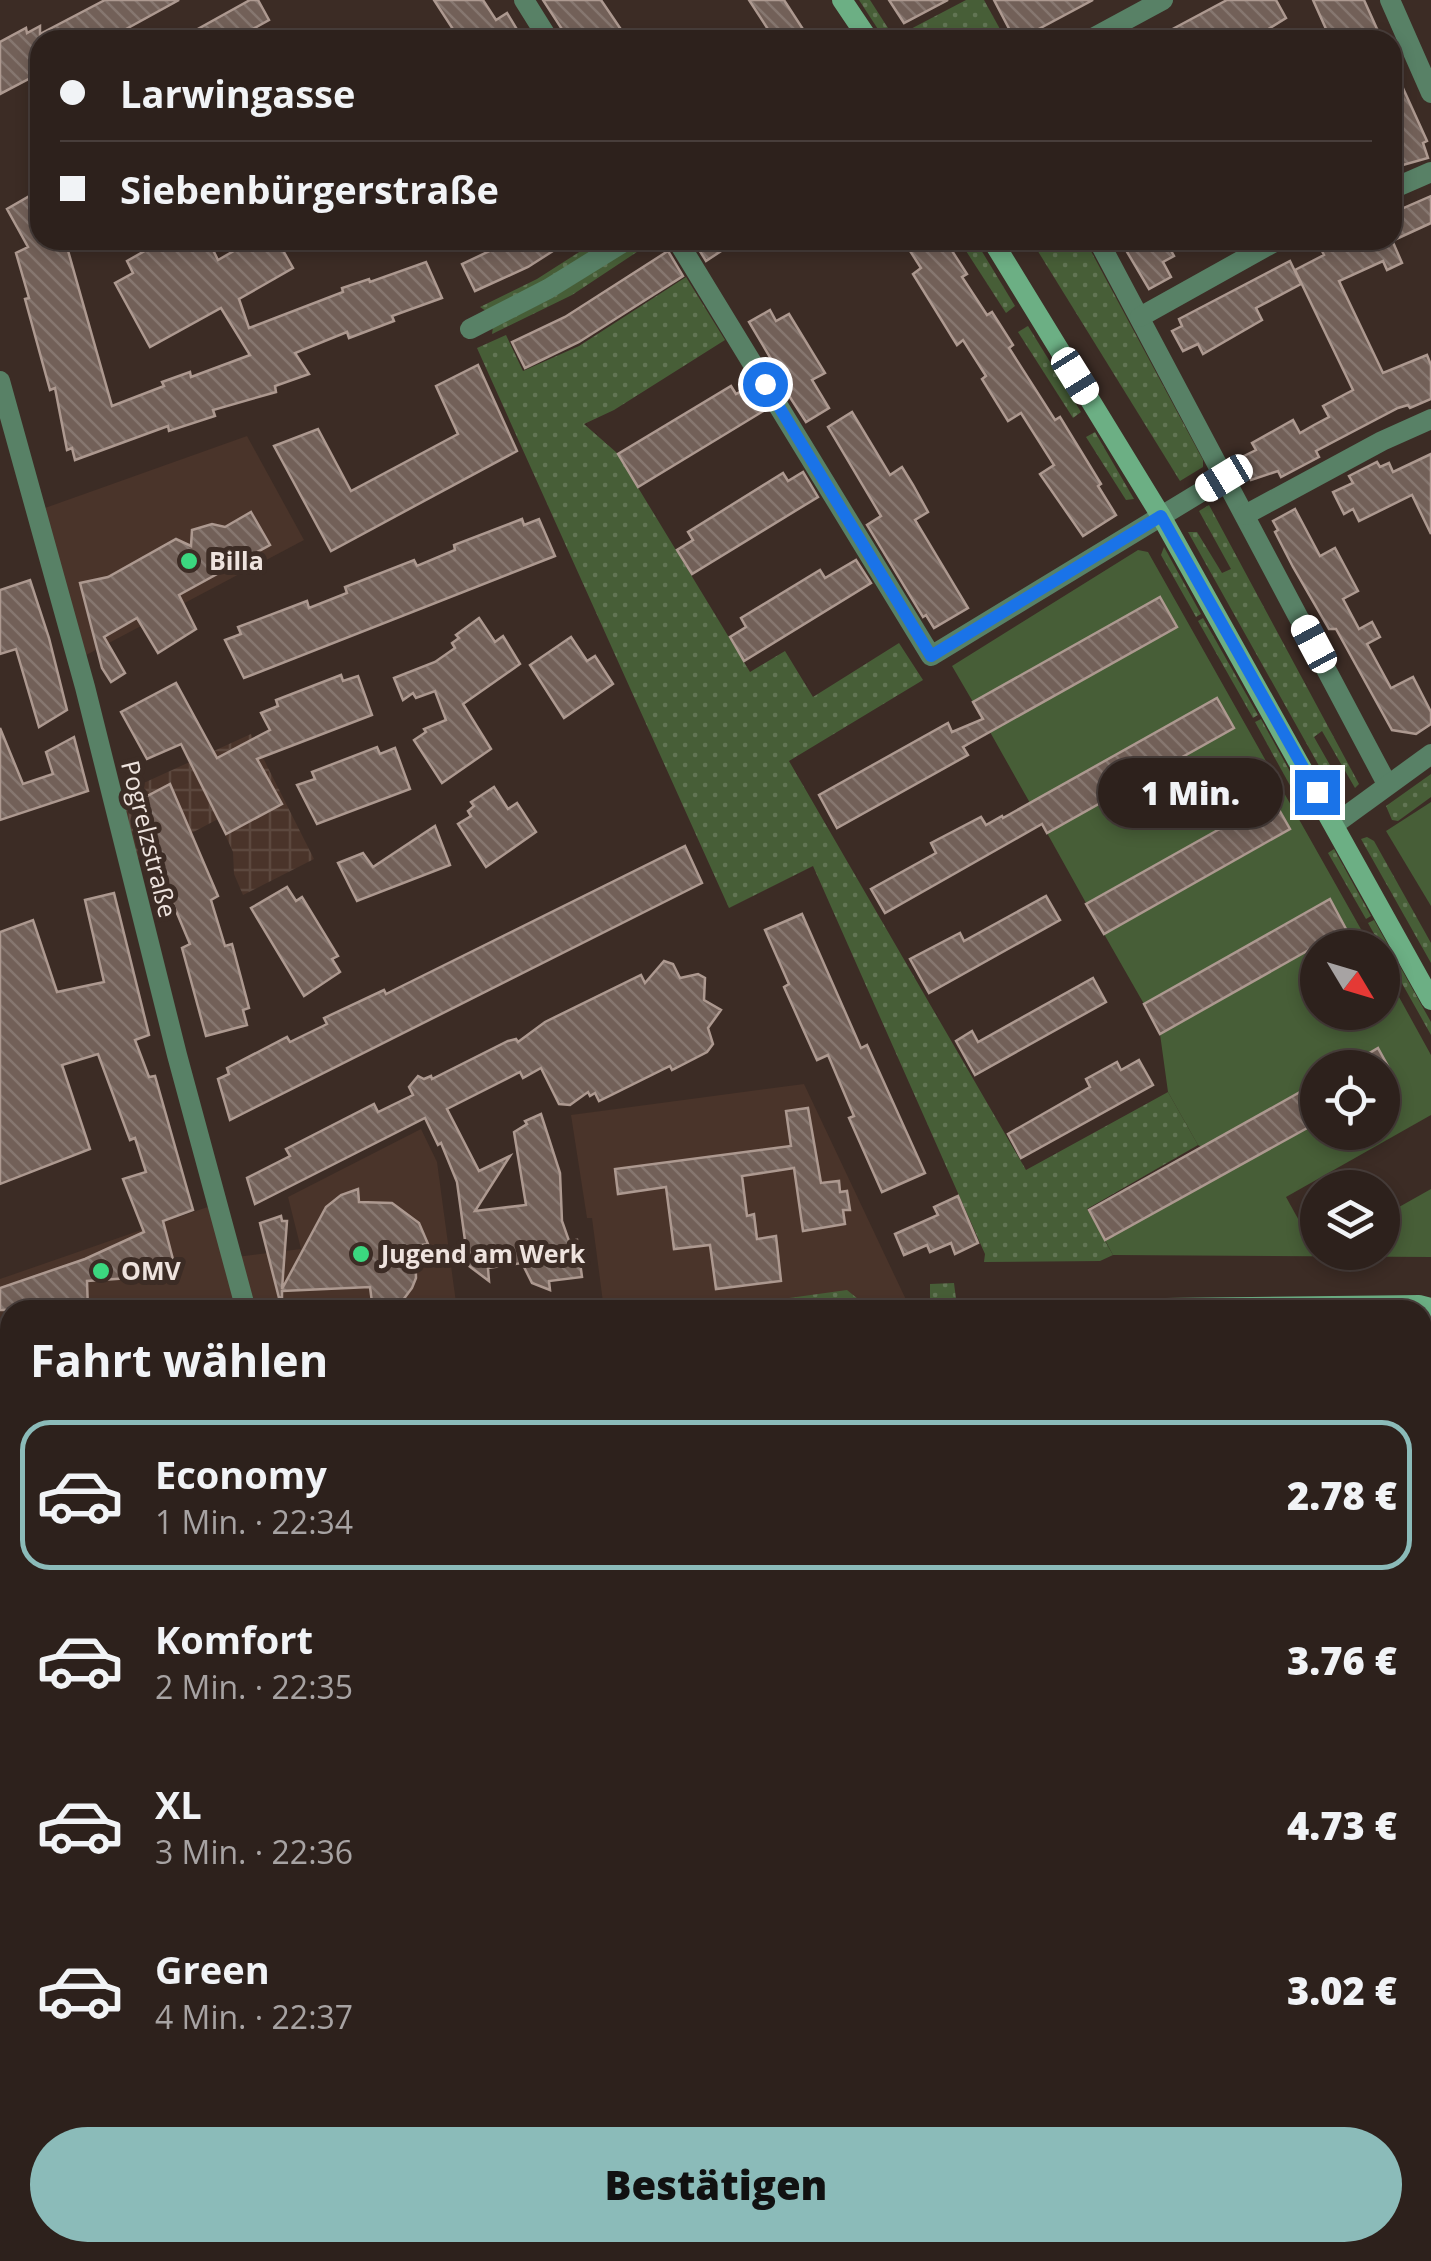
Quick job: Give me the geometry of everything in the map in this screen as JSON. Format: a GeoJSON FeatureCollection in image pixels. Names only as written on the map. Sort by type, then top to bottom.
{"type":"FeatureCollection","features":[{"type":"Feature","properties":{"kind":"street"},"geometry":{"type":"LineString","coordinates":[[524,0],[544,30]]}},
{"type":"Feature","properties":{"kind":"street"},"geometry":{"type":"LineString","coordinates":[[842,0],[862,30]]}},
{"type":"Feature","properties":{"kind":"street"},"geometry":{"type":"LineString","coordinates":[[1108,30],[1163,0]]}},
{"type":"Feature","properties":{"kind":"street"},"geometry":{"type":"LineString","coordinates":[[1390,0],[1431,94]]}},
{"type":"Feature","properties":{"kind":"street"},"geometry":{"type":"LineString","coordinates":[[1402,185],[1431,172]]}},
{"type":"Feature","properties":{"kind":"street"},"geometry":{"type":"LineString","coordinates":[[470,329],[548,289],[611,250]]}},
{"type":"Feature","properties":{"kind":"street"},"geometry":{"type":"LineString","coordinates":[[683,250],[931,656],[1224,478]]}},
{"type":"Feature","properties":{"kind":"street"},"geometry":{"type":"LineString","coordinates":[[998,250],[1161,516],[1431,1000]]}},
{"type":"Feature","properties":{"kind":"street"},"geometry":{"type":"LineString","coordinates":[[1103,250],[1387,784]]}},
{"type":"Feature","properties":{"kind":"street"},"geometry":{"type":"LineString","coordinates":[[1140,317],[1260,250]]}},
{"type":"Feature","properties":{"kind":"street","name":"Pogrelzstraße"},"geometry":{"type":"LineString","coordinates":[[0,382],[86,687],[177,1054],[243,1300]]}},
{"type":"Feature","properties":{"kind":"street"},"geometry":{"type":"LineString","coordinates":[[1245,515],[1431,419]]}},
{"type":"Feature","properties":{"kind":"street"},"geometry":{"type":"LineString","coordinates":[[1335,824],[1431,754]]}},
{"type":"Feature","properties":{"kind":"shaded area"},"geometry":{"type":"Polygon","coordinates":[[[247,436],[304,540],[73,662],[31,513],[247,436]]]}},
{"type":"Feature","properties":{"kind":"shaded area"},"geometry":{"type":"Polygon","coordinates":[[[251,734],[314,859],[243,895],[234,874],[233,852],[218,819],[152,854],[130,860],[113,797],[251,734]]]}},
{"type":"Feature","properties":{"kind":"shaded area"},"geometry":{"type":"Polygon","coordinates":[[[804,1084],[906,1300],[603,1300],[592,1218],[587,1218],[571,1115],[804,1084]]]}},
{"type":"Feature","properties":{"kind":"shaded area"},"geometry":{"type":"Polygon","coordinates":[[[421,1129],[437,1162],[456,1300],[0,1300],[0,1279],[222,1202],[236,1257],[301,1249],[288,1197],[421,1129]]]}},
{"type":"Feature","properties":{"kind":"green space"},"geometry":{"type":"Polygon","coordinates":[[[859,0],[870,0],[889,30],[878,30],[859,0]]]}},
{"type":"Feature","properties":{"kind":"green space"},"geometry":{"type":"Polygon","coordinates":[[[966,0],[984,0],[1000,30],[909,30],[966,0]]]}},
{"type":"Feature","properties":{"kind":"green space"},"geometry":{"type":"Polygon","coordinates":[[[582,250],[597,250],[543,284],[486,311],[480,307],[537,279],[582,250]]]}},
{"type":"Feature","properties":{"kind":"green space"},"geometry":{"type":"Polygon","coordinates":[[[628,250],[640,250],[572,295],[492,334],[493,327],[552,298],[628,250]]]}},
{"type":"Feature","properties":{"kind":"green space"},"geometry":{"type":"Polygon","coordinates":[[[965,250],[981,250],[1015,306],[1006,313],[965,250]]]}},
{"type":"Feature","properties":{"kind":"green space"},"geometry":{"type":"Polygon","coordinates":[[[1037,250],[1090,250],[1203,460],[1203,467],[1180,481],[1037,250]]]}},
{"type":"Feature","properties":{"kind":"green space"},"geometry":{"type":"Polygon","coordinates":[[[686,277],[725,340],[614,410],[584,424],[617,453],[750,672],[785,651],[813,697],[899,643],[923,680],[789,761],[1026,1170],[1168,1092],[1198,1145],[1087,1209],[1113,1255],[1100,1261],[984,1262],[985,1254],[813,866],[729,908],[477,348],[506,335],[523,371],[579,346],[686,277]]]}},
{"type":"Feature","properties":{"kind":"green space"},"geometry":{"type":"Polygon","coordinates":[[[1028,326],[1081,412],[1073,418],[1018,332],[1028,326]]]}},
{"type":"Feature","properties":{"kind":"green space"},"geometry":{"type":"Polygon","coordinates":[[[1095,432],[1134,499],[1126,500],[1086,437],[1095,432]]]}},
{"type":"Feature","properties":{"kind":"green space"},"geometry":{"type":"Polygon","coordinates":[[[1209,505],[1359,784],[1355,788],[1322,731],[1314,737],[1335,774],[1337,783],[1332,789],[1188,532],[1197,532],[1222,573],[1231,569],[1199,511],[1209,505]]]}},
{"type":"Feature","properties":{"kind":"green space"},"geometry":{"type":"Polygon","coordinates":[[[1164,547],[1201,614],[1196,617],[1161,555],[1164,547]]]}},
{"type":"Feature","properties":{"kind":"green space"},"geometry":{"type":"Polygon","coordinates":[[[1138,550],[1148,552],[1361,930],[1344,930],[1329,900],[1144,1004],[1104,934],[1290,830],[1273,799],[1086,903],[1047,833],[1233,728],[1217,698],[1030,803],[990,732],[1176,627],[1160,597],[973,702],[952,666],[1138,550]]]}},
{"type":"Feature","properties":{"kind":"green space"},"geometry":{"type":"Polygon","coordinates":[[[1203,618],[1258,715],[1253,718],[1198,621],[1203,618]]]}},
{"type":"Feature","properties":{"kind":"green space"},"geometry":{"type":"Polygon","coordinates":[[[1261,719],[1314,815],[1308,818],[1255,722],[1261,719]]]}},
{"type":"Feature","properties":{"kind":"green space"},"geometry":{"type":"Polygon","coordinates":[[[1431,774],[1431,797],[1398,821],[1392,820],[1386,806],[1431,774]]]}},
{"type":"Feature","properties":{"kind":"green space"},"geometry":{"type":"Polygon","coordinates":[[[1431,802],[1431,906],[1386,831],[1431,802]]]}},
{"type":"Feature","properties":{"kind":"green space"},"geometry":{"type":"Polygon","coordinates":[[[1361,839],[1374,841],[1431,943],[1431,963],[1361,839]]]}},
{"type":"Feature","properties":{"kind":"green space"},"geometry":{"type":"Polygon","coordinates":[[[1334,849],[1371,916],[1366,919],[1328,853],[1334,849]]]}},
{"type":"Feature","properties":{"kind":"green space"},"geometry":{"type":"Polygon","coordinates":[[[1374,920],[1380,930],[1372,930],[1368,923],[1374,920]]]}},
{"type":"Feature","properties":{"kind":"green space"},"geometry":{"type":"Polygon","coordinates":[[[1300,955],[1300,1030],[1400,1030],[1400,999],[1431,1055],[1431,1115],[1400,1133],[1400,1050],[1300,1050],[1300,1092],[1202,1147],[1168,1092],[1160,1034],[1300,955]]]}},
{"type":"Feature","properties":{"kind":"green space"},"geometry":{"type":"Polygon","coordinates":[[[1400,967],[1431,1022],[1431,1035],[1400,980],[1400,967]]]}},
{"type":"Feature","properties":{"kind":"green space"},"geometry":{"type":"Polygon","coordinates":[[[1300,1131],[1300,1150],[1369,1150],[1334,1170],[1300,1170],[1300,1189],[1286,1197],[1300,1222],[1300,1256],[1113,1255],[1105,1240],[1300,1131]]]}},
{"type":"Feature","properties":{"kind":"green space"},"geometry":{"type":"Polygon","coordinates":[[[1431,1189],[1431,1257],[1400,1257],[1400,1206],[1431,1189]]]}},
{"type":"Feature","properties":{"kind":"green space"},"geometry":{"type":"Polygon","coordinates":[[[954,1283],[956,1299],[930,1300],[930,1284],[954,1283]]]}},
{"type":"Feature","properties":{"kind":"green space"},"geometry":{"type":"Polygon","coordinates":[[[847,1290],[858,1299],[858,1300],[774,1300],[847,1290]]]}},
{"type":"Feature","properties":{"kind":"building"},"geometry":{"type":"Polygon","coordinates":[[[105,0],[179,0],[124,30],[48,30],[105,0]]]}},
{"type":"Feature","properties":{"kind":"building"},"geometry":{"type":"Polygon","coordinates":[[[250,0],[258,0],[269,20],[251,30],[196,30],[250,0]]]}},
{"type":"Feature","properties":{"kind":"building"},"geometry":{"type":"Polygon","coordinates":[[[434,0],[483,0],[496,20],[507,13],[517,30],[454,30],[434,0]]]}},
{"type":"Feature","properties":{"kind":"building"},"geometry":{"type":"Polygon","coordinates":[[[543,0],[601,0],[620,28],[617,30],[562,30],[543,0]]]}},
{"type":"Feature","properties":{"kind":"building"},"geometry":{"type":"Polygon","coordinates":[[[749,0],[784,0],[804,30],[768,30],[749,0]]]}},
{"type":"Feature","properties":{"kind":"building"},"geometry":{"type":"Polygon","coordinates":[[[889,0],[948,0],[904,23],[889,0]]]}},
{"type":"Feature","properties":{"kind":"building"},"geometry":{"type":"Polygon","coordinates":[[[994,0],[1093,0],[1037,30],[1010,30],[994,0]]]}},
{"type":"Feature","properties":{"kind":"building"},"geometry":{"type":"Polygon","coordinates":[[[1227,0],[1276,0],[1286,18],[1267,30],[1171,30],[1227,0]]]}},
{"type":"Feature","properties":{"kind":"building"},"geometry":{"type":"Polygon","coordinates":[[[1313,0],[1364,0],[1378,30],[1326,30],[1313,0]]]}},
{"type":"Feature","properties":{"kind":"building"},"geometry":{"type":"Polygon","coordinates":[[[26,28],[27,33],[30,31],[30,78],[0,94],[0,42],[26,28]]]}},
{"type":"Feature","properties":{"kind":"building"},"geometry":{"type":"Polygon","coordinates":[[[1402,86],[1427,141],[1423,143],[1428,158],[1402,165],[1402,86]]]}},
{"type":"Feature","properties":{"kind":"building"},"geometry":{"type":"Polygon","coordinates":[[[30,196],[30,250],[68,250],[112,406],[164,386],[162,382],[190,372],[191,377],[250,355],[221,308],[150,347],[115,283],[133,273],[127,261],[146,250],[213,250],[218,260],[236,250],[283,250],[293,268],[239,299],[249,328],[343,292],[342,288],[426,262],[442,298],[392,316],[394,321],[349,338],[347,332],[295,353],[309,374],[275,386],[276,392],[213,410],[215,416],[169,431],[168,426],[75,460],[72,448],[67,450],[55,388],[50,390],[25,299],[29,298],[16,253],[28,247],[7,209],[30,196]]]}},
{"type":"Feature","properties":{"kind":"building"},"geometry":{"type":"Polygon","coordinates":[[[1431,196],[1431,223],[1402,236],[1402,209],[1431,196]]]}},
{"type":"Feature","properties":{"kind":"building"},"geometry":{"type":"Polygon","coordinates":[[[492,250],[554,250],[475,291],[462,264],[492,250]]]}},
{"type":"Feature","properties":{"kind":"building"},"geometry":{"type":"Polygon","coordinates":[[[699,250],[723,250],[706,261],[699,250]]]}},
{"type":"Feature","properties":{"kind":"building"},"geometry":{"type":"Polygon","coordinates":[[[909,250],[951,250],[967,274],[962,277],[987,315],[992,312],[1013,345],[1009,348],[1055,420],[1060,417],[1116,515],[1083,536],[1040,474],[1054,465],[1021,413],[1008,421],[963,340],[957,345],[913,274],[921,268],[909,250]]]}},
{"type":"Feature","properties":{"kind":"building"},"geometry":{"type":"Polygon","coordinates":[[[1126,250],[1171,250],[1174,256],[1163,262],[1171,277],[1149,289],[1126,250]]]}},
{"type":"Feature","properties":{"kind":"building"},"geometry":{"type":"Polygon","coordinates":[[[1322,250],[1396,250],[1402,263],[1387,270],[1383,261],[1339,281],[1383,373],[1427,355],[1431,365],[1431,399],[1410,408],[1398,408],[1316,451],[1319,457],[1281,477],[1278,471],[1251,480],[1240,458],[1256,450],[1252,443],[1293,420],[1300,433],[1329,417],[1323,406],[1353,390],[1295,270],[1324,255],[1322,250]]]}},
{"type":"Feature","properties":{"kind":"building"},"geometry":{"type":"Polygon","coordinates":[[[668,251],[683,276],[579,342],[525,368],[512,342],[565,317],[668,251]]]}},
{"type":"Feature","properties":{"kind":"building"},"geometry":{"type":"Polygon","coordinates":[[[1290,261],[1301,284],[1256,308],[1262,320],[1203,354],[1198,344],[1183,351],[1172,331],[1182,326],[1179,319],[1290,261]]]}},
{"type":"Feature","properties":{"kind":"building"},"geometry":{"type":"Polygon","coordinates":[[[770,310],[776,321],[789,314],[825,373],[812,380],[829,408],[806,422],[773,371],[777,369],[749,322],[770,310]]]}},
{"type":"Feature","properties":{"kind":"building"},"geometry":{"type":"Polygon","coordinates":[[[478,365],[517,451],[331,551],[274,446],[318,429],[351,491],[458,434],[436,386],[478,365]]]}},
{"type":"Feature","properties":{"kind":"building"},"geometry":{"type":"Polygon","coordinates":[[[731,386],[736,394],[750,386],[765,410],[638,487],[618,454],[731,386]]]}},
{"type":"Feature","properties":{"kind":"building"},"geometry":{"type":"Polygon","coordinates":[[[852,412],[890,475],[902,467],[913,485],[928,512],[915,520],[968,608],[934,628],[926,615],[923,617],[867,525],[881,516],[828,427],[852,412]]]}},
{"type":"Feature","properties":{"kind":"building"},"geometry":{"type":"Polygon","coordinates":[[[1431,454],[1431,534],[1412,495],[1359,521],[1353,509],[1344,514],[1333,492],[1353,483],[1349,476],[1377,462],[1380,467],[1389,463],[1393,472],[1431,454]]]}},
{"type":"Feature","properties":{"kind":"building"},"geometry":{"type":"Polygon","coordinates":[[[803,472],[818,497],[692,574],[677,550],[693,540],[688,532],[783,473],[788,481],[803,472]]]}},
{"type":"Feature","properties":{"kind":"building"},"geometry":{"type":"Polygon","coordinates":[[[1295,509],[1320,556],[1335,548],[1358,591],[1343,599],[1359,629],[1372,622],[1380,637],[1367,644],[1391,688],[1413,677],[1431,712],[1431,724],[1416,734],[1392,730],[1336,629],[1329,629],[1293,567],[1273,521],[1295,509]]]}},
{"type":"Feature","properties":{"kind":"building","name":"Billa"},"geometry":{"type":"Polygon","coordinates":[[[251,512],[270,545],[179,595],[196,629],[158,653],[137,618],[104,637],[125,673],[111,682],[102,668],[80,583],[108,577],[176,539],[191,546],[192,530],[212,524],[225,527],[251,512]]]}},
{"type":"Feature","properties":{"kind":"building"},"geometry":{"type":"Polygon","coordinates":[[[522,519],[524,525],[539,519],[555,556],[244,678],[225,640],[241,634],[238,627],[307,601],[309,608],[347,593],[345,587],[414,560],[417,566],[455,550],[454,545],[522,519]]]}},
{"type":"Feature","properties":{"kind":"building"},"geometry":{"type":"Polygon","coordinates":[[[856,560],[871,583],[744,661],[730,637],[746,627],[741,618],[820,570],[825,578],[856,560]]]}},
{"type":"Feature","properties":{"kind":"building"},"geometry":{"type":"Polygon","coordinates":[[[30,580],[67,710],[39,727],[16,649],[0,654],[0,590],[30,580]]]}},
{"type":"Feature","properties":{"kind":"building"},"geometry":{"type":"Polygon","coordinates":[[[1160,597],[1177,627],[963,747],[968,755],[837,828],[819,795],[948,723],[952,732],[983,719],[973,702],[1160,597]]]}},
{"type":"Feature","properties":{"kind":"building"},"geometry":{"type":"Polygon","coordinates":[[[479,618],[495,642],[503,636],[520,664],[463,704],[491,749],[442,783],[414,740],[426,732],[424,729],[446,720],[435,691],[416,698],[413,693],[403,700],[394,678],[435,662],[455,648],[452,643],[459,638],[456,635],[479,618]]]}},
{"type":"Feature","properties":{"kind":"building"},"geometry":{"type":"Polygon","coordinates":[[[571,637],[587,661],[595,656],[613,684],[564,718],[530,665],[571,637]]]}},
{"type":"Feature","properties":{"kind":"building"},"geometry":{"type":"Polygon","coordinates":[[[341,675],[343,681],[358,676],[372,715],[257,759],[282,804],[226,834],[181,744],[147,759],[121,712],[176,683],[217,758],[270,730],[261,713],[278,706],[276,700],[341,675]]]}},
{"type":"Feature","properties":{"kind":"building"},"geometry":{"type":"Polygon","coordinates":[[[1217,698],[1234,728],[1047,833],[1042,824],[885,913],[871,889],[936,853],[931,843],[981,817],[986,825],[1003,818],[1217,698]]]}},
{"type":"Feature","properties":{"kind":"building"},"geometry":{"type":"Polygon","coordinates":[[[0,728],[23,784],[53,774],[46,752],[74,737],[88,791],[0,820],[0,728]]]}},
{"type":"Feature","properties":{"kind":"building"},"geometry":{"type":"Polygon","coordinates":[[[377,747],[380,754],[395,748],[410,789],[317,824],[297,785],[315,779],[312,772],[377,747]]]}},
{"type":"Feature","properties":{"kind":"building"},"geometry":{"type":"Polygon","coordinates":[[[170,784],[218,896],[211,900],[225,946],[232,944],[249,1008],[243,1010],[247,1025],[206,1036],[182,948],[190,944],[152,854],[138,801],[170,784]]]}},
{"type":"Feature","properties":{"kind":"building"},"geometry":{"type":"Polygon","coordinates":[[[494,787],[508,809],[517,803],[536,832],[486,867],[458,824],[471,816],[471,802],[494,787]]]}},
{"type":"Feature","properties":{"kind":"building"},"geometry":{"type":"Polygon","coordinates":[[[1273,799],[1290,829],[1104,934],[1086,904],[1273,799]]]}},
{"type":"Feature","properties":{"kind":"building"},"geometry":{"type":"Polygon","coordinates":[[[435,826],[450,865],[357,901],[338,863],[363,853],[373,867],[435,826]]]}},
{"type":"Feature","properties":{"kind":"building"},"geometry":{"type":"Polygon","coordinates":[[[685,846],[702,883],[230,1120],[218,1079],[229,1074],[227,1068],[287,1037],[290,1042],[327,1024],[324,1018],[384,990],[386,994],[685,846]]]}},
{"type":"Feature","properties":{"kind":"building"},"geometry":{"type":"Polygon","coordinates":[[[287,887],[296,901],[302,897],[338,956],[332,959],[340,972],[304,996],[251,908],[287,887]]]}},
{"type":"Feature","properties":{"kind":"building"},"geometry":{"type":"Polygon","coordinates":[[[114,893],[149,1035],[135,1040],[149,1077],[155,1076],[193,1210],[163,1221],[175,1267],[130,1278],[87,1281],[88,1300],[0,1300],[0,1288],[85,1259],[144,1232],[123,1179],[146,1172],[98,1054],[62,1065],[90,1149],[0,1184],[0,932],[33,920],[57,992],[104,982],[85,900],[114,893]]]}},
{"type":"Feature","properties":{"kind":"building"},"geometry":{"type":"Polygon","coordinates":[[[1046,896],[1060,920],[929,993],[910,959],[960,933],[964,941],[1046,896]]]}},
{"type":"Feature","properties":{"kind":"building"},"geometry":{"type":"Polygon","coordinates":[[[1330,899],[1346,929],[1300,930],[1300,955],[1160,1034],[1144,1004],[1330,899]]]}},
{"type":"Feature","properties":{"kind":"building"},"geometry":{"type":"Polygon","coordinates":[[[802,914],[861,1048],[867,1045],[925,1173],[882,1192],[849,1118],[854,1116],[828,1055],[817,1060],[784,987],[789,984],[765,930],[802,914]]]}},
{"type":"Feature","properties":{"kind":"building"},"geometry":{"type":"Polygon","coordinates":[[[664,961],[673,964],[680,978],[698,974],[705,978],[704,1000],[721,1010],[708,1028],[713,1044],[707,1052],[599,1101],[595,1093],[590,1096],[588,1092],[570,1105],[559,1104],[541,1068],[523,1078],[520,1072],[447,1109],[479,1171],[510,1156],[475,1211],[526,1205],[514,1132],[527,1124],[525,1121],[541,1114],[560,1173],[562,1221],[569,1241],[577,1240],[582,1277],[549,1281],[550,1290],[532,1283],[522,1263],[488,1268],[489,1281],[457,1257],[467,1255],[457,1182],[441,1143],[438,1145],[425,1118],[255,1204],[247,1178],[290,1156],[286,1149],[374,1104],[378,1112],[413,1095],[409,1087],[418,1076],[432,1079],[508,1041],[518,1042],[545,1022],[641,975],[645,983],[664,961]]]}},
{"type":"Feature","properties":{"kind":"building"},"geometry":{"type":"Polygon","coordinates":[[[1093,978],[1106,1002],[975,1075],[956,1041],[972,1031],[978,1042],[1093,978]]]}},
{"type":"Feature","properties":{"kind":"building"},"geometry":{"type":"Polygon","coordinates":[[[1139,1060],[1153,1085],[1021,1158],[1008,1134],[1090,1087],[1086,1079],[1117,1062],[1121,1070],[1139,1060]]]}},
{"type":"Feature","properties":{"kind":"building"},"geometry":{"type":"Polygon","coordinates":[[[1300,1092],[1300,1132],[1105,1240],[1089,1210],[1300,1092]]]}},
{"type":"Feature","properties":{"kind":"building"},"geometry":{"type":"Polygon","coordinates":[[[808,1108],[821,1183],[839,1181],[840,1192],[847,1191],[850,1210],[843,1210],[845,1224],[803,1231],[794,1168],[742,1176],[747,1216],[754,1214],[757,1239],[776,1236],[781,1281],[716,1289],[710,1245],[674,1249],[666,1187],[618,1194],[615,1169],[791,1146],[786,1111],[808,1108]]]}},
{"type":"Feature","properties":{"kind":"building","name":"Jugend am Werk"},"geometry":{"type":"Polygon","coordinates":[[[358,1189],[359,1202],[392,1203],[419,1223],[428,1244],[415,1246],[416,1278],[403,1300],[372,1300],[370,1287],[282,1291],[279,1298],[260,1223],[281,1216],[282,1221],[287,1221],[282,1289],[326,1207],[341,1195],[358,1189]]]}},
{"type":"Feature","properties":{"kind":"building"},"geometry":{"type":"Polygon","coordinates":[[[958,1196],[978,1243],[955,1254],[951,1243],[930,1252],[927,1245],[904,1255],[895,1234],[938,1215],[934,1207],[958,1196]]]}},
{"type":"Feature","properties":{"kind":"place","name":"Billa"},"geometry":{"type":"Point","coordinates":[189,561]}},
{"type":"Feature","properties":{"kind":"place","name":"Jugend am Werk"},"geometry":{"type":"Point","coordinates":[361,1254]}},
{"type":"Feature","properties":{"kind":"place","name":"OMV"},"geometry":{"type":"Point","coordinates":[101,1271]}},
{"type":"Feature","properties":{"kind":"route"},"geometry":{"type":"LineString","coordinates":[[765,384],[931,656],[1161,516],[1317,792]]}}]}
